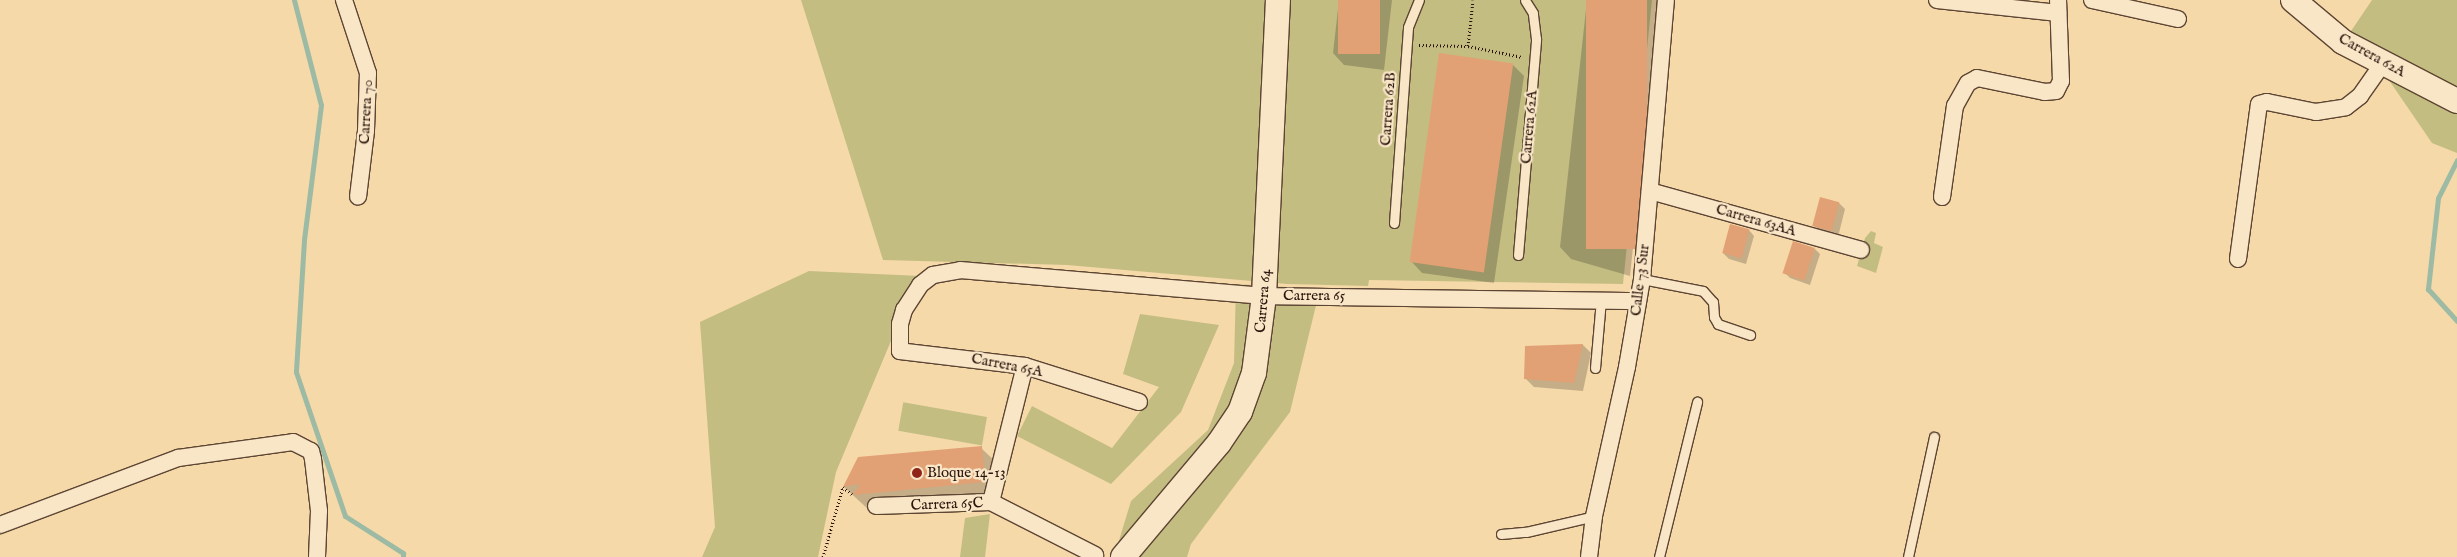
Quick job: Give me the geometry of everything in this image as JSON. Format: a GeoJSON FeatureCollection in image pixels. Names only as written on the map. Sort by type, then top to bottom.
{"type":"FeatureCollection","features":[{"type":"Feature","properties":{"kind":"street","name":"Carrera 70"},"geometry":{"type":"LineString","coordinates":[[344,0],[368,73],[366,132],[358,196]]}},
{"type":"Feature","properties":{"kind":"street","name":"Carrera 64"},"geometry":{"type":"LineString","coordinates":[[1124,557],[1219,443],[1240,412],[1254,373],[1264,296],[1278,0]]}},
{"type":"Feature","properties":{"kind":"street","name":"Calle 73 Sur"},"geometry":{"type":"LineString","coordinates":[[1589,557],[1594,516],[1628,367],[1642,279],[1666,0]]}},
{"type":"Feature","properties":{"kind":"street"},"geometry":{"type":"LineString","coordinates":[[1937,0],[2058,6],[2061,81],[2056,90],[2046,92],[1976,78],[1968,83],[1955,106],[1942,196]]}},
{"type":"Feature","properties":{"kind":"street"},"geometry":{"type":"LineString","coordinates":[[2092,0],[2178,19]]}},
{"type":"Feature","properties":{"kind":"street","name":"Carrera 62A"},"geometry":{"type":"LineString","coordinates":[[2293,0],[2343,42],[2382,64],[2427,84],[2457,101]]}},
{"type":"Feature","properties":{"kind":"street"},"geometry":{"type":"LineString","coordinates":[[2238,259],[2259,104],[2267,102],[2316,112],[2346,107],[2360,96],[2382,64]]}},
{"type":"Feature","properties":{"kind":"street","name":"Carrera 63AA"},"geometry":{"type":"LineString","coordinates":[[1650,191],[1861,250]]}},
{"type":"Feature","properties":{"kind":"street","name":"Carrera 65"},"geometry":{"type":"LineString","coordinates":[[900,352],[900,324],[911,297],[933,275],[960,270],[1264,296],[1601,299],[1638,301]]}},
{"type":"Feature","properties":{"kind":"street","name":"Carrera 65A"},"geometry":{"type":"LineString","coordinates":[[900,352],[1025,366],[1138,402]]}},
{"type":"Feature","properties":{"kind":"street"},"geometry":{"type":"LineString","coordinates":[[991,502],[1025,366]]}},
{"type":"Feature","properties":{"kind":"street"},"geometry":{"type":"LineString","coordinates":[[0,525],[178,458],[293,442],[311,451],[313,459],[319,511],[317,557]]}},
{"type":"Feature","properties":{"kind":"street","name":"Carrera 65C"},"geometry":{"type":"LineString","coordinates":[[876,506],[991,502],[1095,555]]}},
{"type":"Feature","properties":{"kind":"lane","name":"Carrera 62B"},"geometry":{"type":"LineString","coordinates":[[1394,223],[1408,27],[1419,0]]}},
{"type":"Feature","properties":{"kind":"lane","name":"Carrera 62A"},"geometry":{"type":"LineString","coordinates":[[1518,255],[1535,60],[1532,13],[1526,0]]}},
{"type":"Feature","properties":{"kind":"lane"},"geometry":{"type":"LineString","coordinates":[[1642,279],[1703,291],[1713,302],[1714,317],[1718,324],[1750,335]]}},
{"type":"Feature","properties":{"kind":"lane"},"geometry":{"type":"LineString","coordinates":[[1595,368],[1601,299]]}},
{"type":"Feature","properties":{"kind":"lane"},"geometry":{"type":"LineString","coordinates":[[1659,557],[1697,402]]}},
{"type":"Feature","properties":{"kind":"lane"},"geometry":{"type":"LineString","coordinates":[[1908,557],[1934,438]]}},
{"type":"Feature","properties":{"kind":"lane"},"geometry":{"type":"LineString","coordinates":[[1501,534],[1526,532],[1594,516]]}},
{"type":"Feature","properties":{"kind":"path"},"geometry":{"type":"LineString","coordinates":[[1468,46],[1473,0]]}},
{"type":"Feature","properties":{"kind":"path"},"geometry":{"type":"LineString","coordinates":[[1406,46],[1468,46],[1535,60]]}},
{"type":"Feature","properties":{"kind":"path"},"geometry":{"type":"LineString","coordinates":[[822,557],[843,487],[853,495]]}},
{"type":"Feature","properties":{"kind":"shaded area"},"geometry":{"type":"Polygon","coordinates":[[[801,0],[1652,0],[1623,284],[1369,280],[1368,286],[1287,284],[1067,265],[883,260],[801,0]]]}},
{"type":"Feature","properties":{"kind":"shaded area"},"geometry":{"type":"Polygon","coordinates":[[[2372,0],[2457,0],[2457,153],[2432,143],[2382,70],[2345,40],[2372,0]]]}},
{"type":"Feature","properties":{"kind":"shaded area"},"geometry":{"type":"Polygon","coordinates":[[[1871,231],[1876,233],[1874,243],[1883,247],[1876,273],[1857,266],[1865,238],[1871,231]]]}},
{"type":"Feature","properties":{"kind":"shaded area"},"geometry":{"type":"Polygon","coordinates":[[[809,271],[921,276],[895,306],[896,329],[836,472],[818,557],[702,557],[715,527],[700,322],[809,271]]]}},
{"type":"Feature","properties":{"kind":"shaded area"},"geometry":{"type":"Polygon","coordinates":[[[1236,284],[1320,289],[1290,412],[1191,544],[1187,557],[1114,557],[1131,501],[1208,430],[1234,363],[1236,284]]]}},
{"type":"Feature","properties":{"kind":"shaded area"},"geometry":{"type":"Polygon","coordinates":[[[1140,314],[1219,325],[1181,412],[1111,484],[1017,436],[1032,406],[1112,448],[1159,387],[1123,374],[1140,314]]]}},
{"type":"Feature","properties":{"kind":"shaded area"},"geometry":{"type":"Polygon","coordinates":[[[903,402],[987,417],[982,446],[898,431],[903,402]]]}},
{"type":"Feature","properties":{"kind":"shaded area"},"geometry":{"type":"Polygon","coordinates":[[[990,514],[985,557],[960,557],[965,518],[990,514]]]}},
{"type":"Feature","properties":{"kind":"building"},"geometry":{"type":"Polygon","coordinates":[[[1338,0],[1380,0],[1380,54],[1338,54],[1338,0]]]}},
{"type":"Feature","properties":{"kind":"building"},"geometry":{"type":"Polygon","coordinates":[[[1586,0],[1647,0],[1647,249],[1586,249],[1586,0]]]}},
{"type":"Feature","properties":{"kind":"building"},"geometry":{"type":"Polygon","coordinates":[[[1439,53],[1513,63],[1484,272],[1410,262],[1439,53]]]}},
{"type":"Feature","properties":{"kind":"building"},"geometry":{"type":"Polygon","coordinates":[[[1820,197],[1839,202],[1832,231],[1812,226],[1820,197]]]}},
{"type":"Feature","properties":{"kind":"building"},"geometry":{"type":"Polygon","coordinates":[[[1730,224],[1749,229],[1742,258],[1722,253],[1730,224]]]}},
{"type":"Feature","properties":{"kind":"building"},"geometry":{"type":"Polygon","coordinates":[[[1793,241],[1815,248],[1804,280],[1782,273],[1793,241]]]}},
{"type":"Feature","properties":{"kind":"building"},"geometry":{"type":"Polygon","coordinates":[[[1583,344],[1574,383],[1524,379],[1525,346],[1583,344]]]}},
{"type":"Feature","properties":{"kind":"building","name":"Bloque 14-13"},"geometry":{"type":"Polygon","coordinates":[[[982,446],[985,482],[853,495],[860,484],[843,487],[858,457],[982,446]]]}},
{"type":"Feature","properties":{"kind":"waterway"},"geometry":{"type":"LineString","coordinates":[[294,0],[321,105],[304,240],[296,372],[345,516],[403,553],[403,557]]}},
{"type":"Feature","properties":{"kind":"waterway"},"geometry":{"type":"LineString","coordinates":[[2457,160],[2438,198],[2428,289],[2457,321]]}},
{"type":"Feature","properties":{"kind":"place","name":"Bloque 14-13"},"geometry":{"type":"Point","coordinates":[917,473]}}]}
